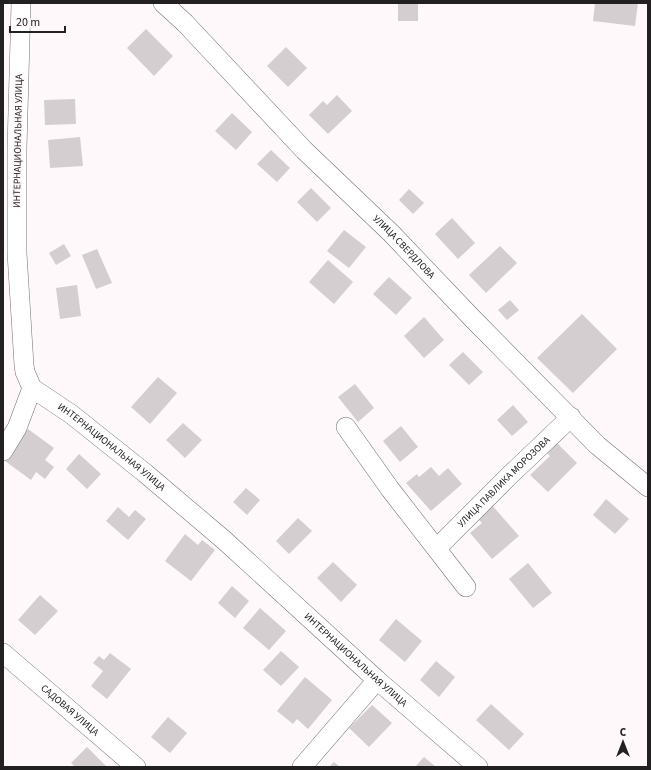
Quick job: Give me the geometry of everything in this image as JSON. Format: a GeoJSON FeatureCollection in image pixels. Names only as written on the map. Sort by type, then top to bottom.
{"type":"FeatureCollection","features":[{"type":"Feature","properties":{"kind":"street","name":"ИНТЕРНАЦИОНАЛЬНАЯ УЛИЦА"},"geometry":{"type":"LineString","coordinates":[[21,3],[17,148],[10,253],[25,372],[32,388],[71,414],[145,473],[224,540],[377,680],[478,767]]}},
{"type":"Feature","properties":{"kind":"street","name":"УЛИЦА СВЕРДЛОВА"},"geometry":{"type":"LineString","coordinates":[[168,4],[304,150],[391,233],[472,318],[597,444],[648,486]]}},
{"type":"Feature","properties":{"kind":"street"},"geometry":{"type":"LineString","coordinates":[[3,451],[16,428],[32,388]]}},
{"type":"Feature","properties":{"kind":"street","name":"УЛИЦА ПАВЛИКА МОРОЗОВА"},"geometry":{"type":"LineString","coordinates":[[437,548],[571,417]]}},
{"type":"Feature","properties":{"kind":"street"},"geometry":{"type":"LineString","coordinates":[[346,427],[390,489],[466,587]]}},
{"type":"Feature","properties":{"kind":"street","name":"САДОВАЯ УЛИЦА"},"geometry":{"type":"LineString","coordinates":[[3,653],[136,767]]}},
{"type":"Feature","properties":{"kind":"street"},"geometry":{"type":"LineString","coordinates":[[302,767],[377,680]]}},
{"type":"Feature","properties":{"kind":"building"},"geometry":{"type":"Polygon","coordinates":[[[398,3],[418,3],[418,21],[398,21],[398,3]]]}},
{"type":"Feature","properties":{"kind":"building"},"geometry":{"type":"Polygon","coordinates":[[[595,3],[638,3],[635,26],[593,21],[595,3]]]}},
{"type":"Feature","properties":{"kind":"building"},"geometry":{"type":"Polygon","coordinates":[[[146,29],[173,56],[154,76],[127,48],[146,29]]]}},
{"type":"Feature","properties":{"kind":"building"},"geometry":{"type":"Polygon","coordinates":[[[286,47],[307,68],[288,87],[267,66],[286,47]]]}},
{"type":"Feature","properties":{"kind":"building"},"geometry":{"type":"Polygon","coordinates":[[[337,95],[352,111],[328,134],[309,115],[323,101],[327,105],[337,95]]]}},
{"type":"Feature","properties":{"kind":"building"},"geometry":{"type":"Polygon","coordinates":[[[75,99],[76,124],[45,125],[44,100],[75,99]]]}},
{"type":"Feature","properties":{"kind":"building"},"geometry":{"type":"Polygon","coordinates":[[[232,113],[252,132],[236,150],[215,131],[232,113]]]}},
{"type":"Feature","properties":{"kind":"building"},"geometry":{"type":"Polygon","coordinates":[[[80,137],[83,166],[50,168],[48,140],[80,137]]]}},
{"type":"Feature","properties":{"kind":"building"},"geometry":{"type":"Polygon","coordinates":[[[271,150],[290,168],[277,182],[257,164],[271,150]]]}},
{"type":"Feature","properties":{"kind":"building"},"geometry":{"type":"Polygon","coordinates":[[[311,188],[331,208],[317,222],[297,202],[311,188]]]}},
{"type":"Feature","properties":{"kind":"building"},"geometry":{"type":"Polygon","coordinates":[[[409,189],[424,203],[413,214],[399,200],[409,189]]]}},
{"type":"Feature","properties":{"kind":"building"},"geometry":{"type":"Polygon","coordinates":[[[452,218],[475,243],[458,259],[435,234],[452,218]]]}},
{"type":"Feature","properties":{"kind":"building"},"geometry":{"type":"Polygon","coordinates":[[[344,230],[366,247],[349,268],[327,251],[344,230]]]}},
{"type":"Feature","properties":{"kind":"building"},"geometry":{"type":"Polygon","coordinates":[[[64,244],[71,256],[56,265],[49,253],[64,244]]]}},
{"type":"Feature","properties":{"kind":"building"},"geometry":{"type":"Polygon","coordinates":[[[500,246],[517,263],[486,293],[469,275],[500,246]]]}},
{"type":"Feature","properties":{"kind":"building"},"geometry":{"type":"Polygon","coordinates":[[[97,249],[112,283],[96,289],[82,255],[97,249]]]}},
{"type":"Feature","properties":{"kind":"building"},"geometry":{"type":"Polygon","coordinates":[[[328,260],[353,282],[334,304],[309,282],[328,260]]]}},
{"type":"Feature","properties":{"kind":"building"},"geometry":{"type":"Polygon","coordinates":[[[389,277],[412,298],[396,315],[373,294],[389,277]]]}},
{"type":"Feature","properties":{"kind":"building"},"geometry":{"type":"Polygon","coordinates":[[[77,285],[81,316],[60,319],[56,288],[77,285]]]}},
{"type":"Feature","properties":{"kind":"building"},"geometry":{"type":"Polygon","coordinates":[[[510,300],[519,310],[507,320],[498,310],[510,300]]]}},
{"type":"Feature","properties":{"kind":"building"},"geometry":{"type":"Polygon","coordinates":[[[582,314],[617,349],[573,393],[537,358],[582,314]]]}},
{"type":"Feature","properties":{"kind":"building"},"geometry":{"type":"Polygon","coordinates":[[[424,317],[444,340],[424,358],[404,336],[424,317]]]}},
{"type":"Feature","properties":{"kind":"building"},"geometry":{"type":"Polygon","coordinates":[[[463,352],[483,372],[469,385],[449,365],[463,352]]]}},
{"type":"Feature","properties":{"kind":"building"},"geometry":{"type":"Polygon","coordinates":[[[158,377],[177,393],[150,424],[131,407],[158,377]]]}},
{"type":"Feature","properties":{"kind":"building"},"geometry":{"type":"Polygon","coordinates":[[[355,384],[374,408],[358,422],[338,397],[355,384]]]}},
{"type":"Feature","properties":{"kind":"building"},"geometry":{"type":"Polygon","coordinates":[[[513,405],[528,422],[512,436],[497,420],[513,405]]]}},
{"type":"Feature","properties":{"kind":"building"},"geometry":{"type":"Polygon","coordinates":[[[183,423],[202,440],[185,458],[166,440],[183,423]]]}},
{"type":"Feature","properties":{"kind":"building"},"geometry":{"type":"Polygon","coordinates":[[[401,426],[418,447],[400,462],[383,441],[401,426]]]}},
{"type":"Feature","properties":{"kind":"building"},"geometry":{"type":"Polygon","coordinates":[[[28,429],[54,448],[45,460],[54,467],[45,479],[36,472],[31,480],[5,461],[28,429]]]}},
{"type":"Feature","properties":{"kind":"building"},"geometry":{"type":"Polygon","coordinates":[[[554,440],[577,463],[548,492],[530,475],[550,456],[544,450],[554,440]]]}},
{"type":"Feature","properties":{"kind":"building"},"geometry":{"type":"Polygon","coordinates":[[[79,454],[101,474],[87,489],[66,469],[79,454]]]}},
{"type":"Feature","properties":{"kind":"building"},"geometry":{"type":"Polygon","coordinates":[[[431,467],[439,476],[448,468],[462,484],[431,511],[406,483],[417,474],[419,477],[431,467]]]}},
{"type":"Feature","properties":{"kind":"building"},"geometry":{"type":"Polygon","coordinates":[[[246,488],[260,500],[247,515],[233,502],[246,488]]]}},
{"type":"Feature","properties":{"kind":"building"},"geometry":{"type":"Polygon","coordinates":[[[606,499],[629,519],[615,534],[593,515],[606,499]]]}},
{"type":"Feature","properties":{"kind":"building"},"geometry":{"type":"Polygon","coordinates":[[[491,504],[519,536],[492,559],[470,533],[482,523],[476,517],[491,504]]]}},
{"type":"Feature","properties":{"kind":"building"},"geometry":{"type":"Polygon","coordinates":[[[118,507],[129,517],[135,510],[146,519],[128,540],[106,521],[118,507]]]}},
{"type":"Feature","properties":{"kind":"building"},"geometry":{"type":"Polygon","coordinates":[[[298,518],[312,531],[289,554],[276,541],[298,518]]]}},
{"type":"Feature","properties":{"kind":"building"},"geometry":{"type":"Polygon","coordinates":[[[185,534],[198,545],[202,540],[215,550],[191,581],[165,561],[185,534]]]}},
{"type":"Feature","properties":{"kind":"building"},"geometry":{"type":"Polygon","coordinates":[[[333,562],[357,585],[341,602],[317,578],[333,562]]]}},
{"type":"Feature","properties":{"kind":"building"},"geometry":{"type":"Polygon","coordinates":[[[528,563],[552,593],[533,608],[509,579],[528,563]]]}},
{"type":"Feature","properties":{"kind":"building"},"geometry":{"type":"Polygon","coordinates":[[[232,586],[249,601],[235,618],[218,603],[232,586]]]}},
{"type":"Feature","properties":{"kind":"building"},"geometry":{"type":"Polygon","coordinates":[[[40,595],[58,611],[35,635],[18,620],[40,595]]]}},
{"type":"Feature","properties":{"kind":"building"},"geometry":{"type":"Polygon","coordinates":[[[260,608],[286,631],[269,650],[243,628],[260,608]]]}},
{"type":"Feature","properties":{"kind":"building"},"geometry":{"type":"Polygon","coordinates":[[[396,619],[422,641],[405,662],[379,640],[396,619]]]}},
{"type":"Feature","properties":{"kind":"building"},"geometry":{"type":"Polygon","coordinates":[[[281,651],[299,667],[281,686],[263,670],[281,651]]]}},
{"type":"Feature","properties":{"kind":"building"},"geometry":{"type":"Polygon","coordinates":[[[110,653],[131,669],[107,699],[91,686],[103,671],[93,663],[99,656],[104,660],[110,653]]]}},
{"type":"Feature","properties":{"kind":"building"},"geometry":{"type":"Polygon","coordinates":[[[436,661],[455,677],[439,697],[420,680],[436,661]]]}},
{"type":"Feature","properties":{"kind":"building"},"geometry":{"type":"Polygon","coordinates":[[[305,677],[332,700],[308,729],[297,719],[293,724],[277,711],[305,677]]]}},
{"type":"Feature","properties":{"kind":"building"},"geometry":{"type":"Polygon","coordinates":[[[491,704],[524,734],[509,750],[476,720],[491,704]]]}},
{"type":"Feature","properties":{"kind":"building"},"geometry":{"type":"Polygon","coordinates":[[[372,705],[392,723],[369,747],[349,728],[372,705]]]}},
{"type":"Feature","properties":{"kind":"building"},"geometry":{"type":"Polygon","coordinates":[[[168,717],[187,733],[170,753],[151,737],[168,717]]]}},
{"type":"Feature","properties":{"kind":"building"},"geometry":{"type":"Polygon","coordinates":[[[87,747],[107,767],[75,767],[71,763],[87,747]]]}},
{"type":"Feature","properties":{"kind":"building"},"geometry":{"type":"Polygon","coordinates":[[[424,757],[436,767],[415,767],[424,757]]]}},
{"type":"Feature","properties":{"kind":"building"},"geometry":{"type":"Polygon","coordinates":[[[334,762],[340,767],[329,767],[334,762]]]}}]}
